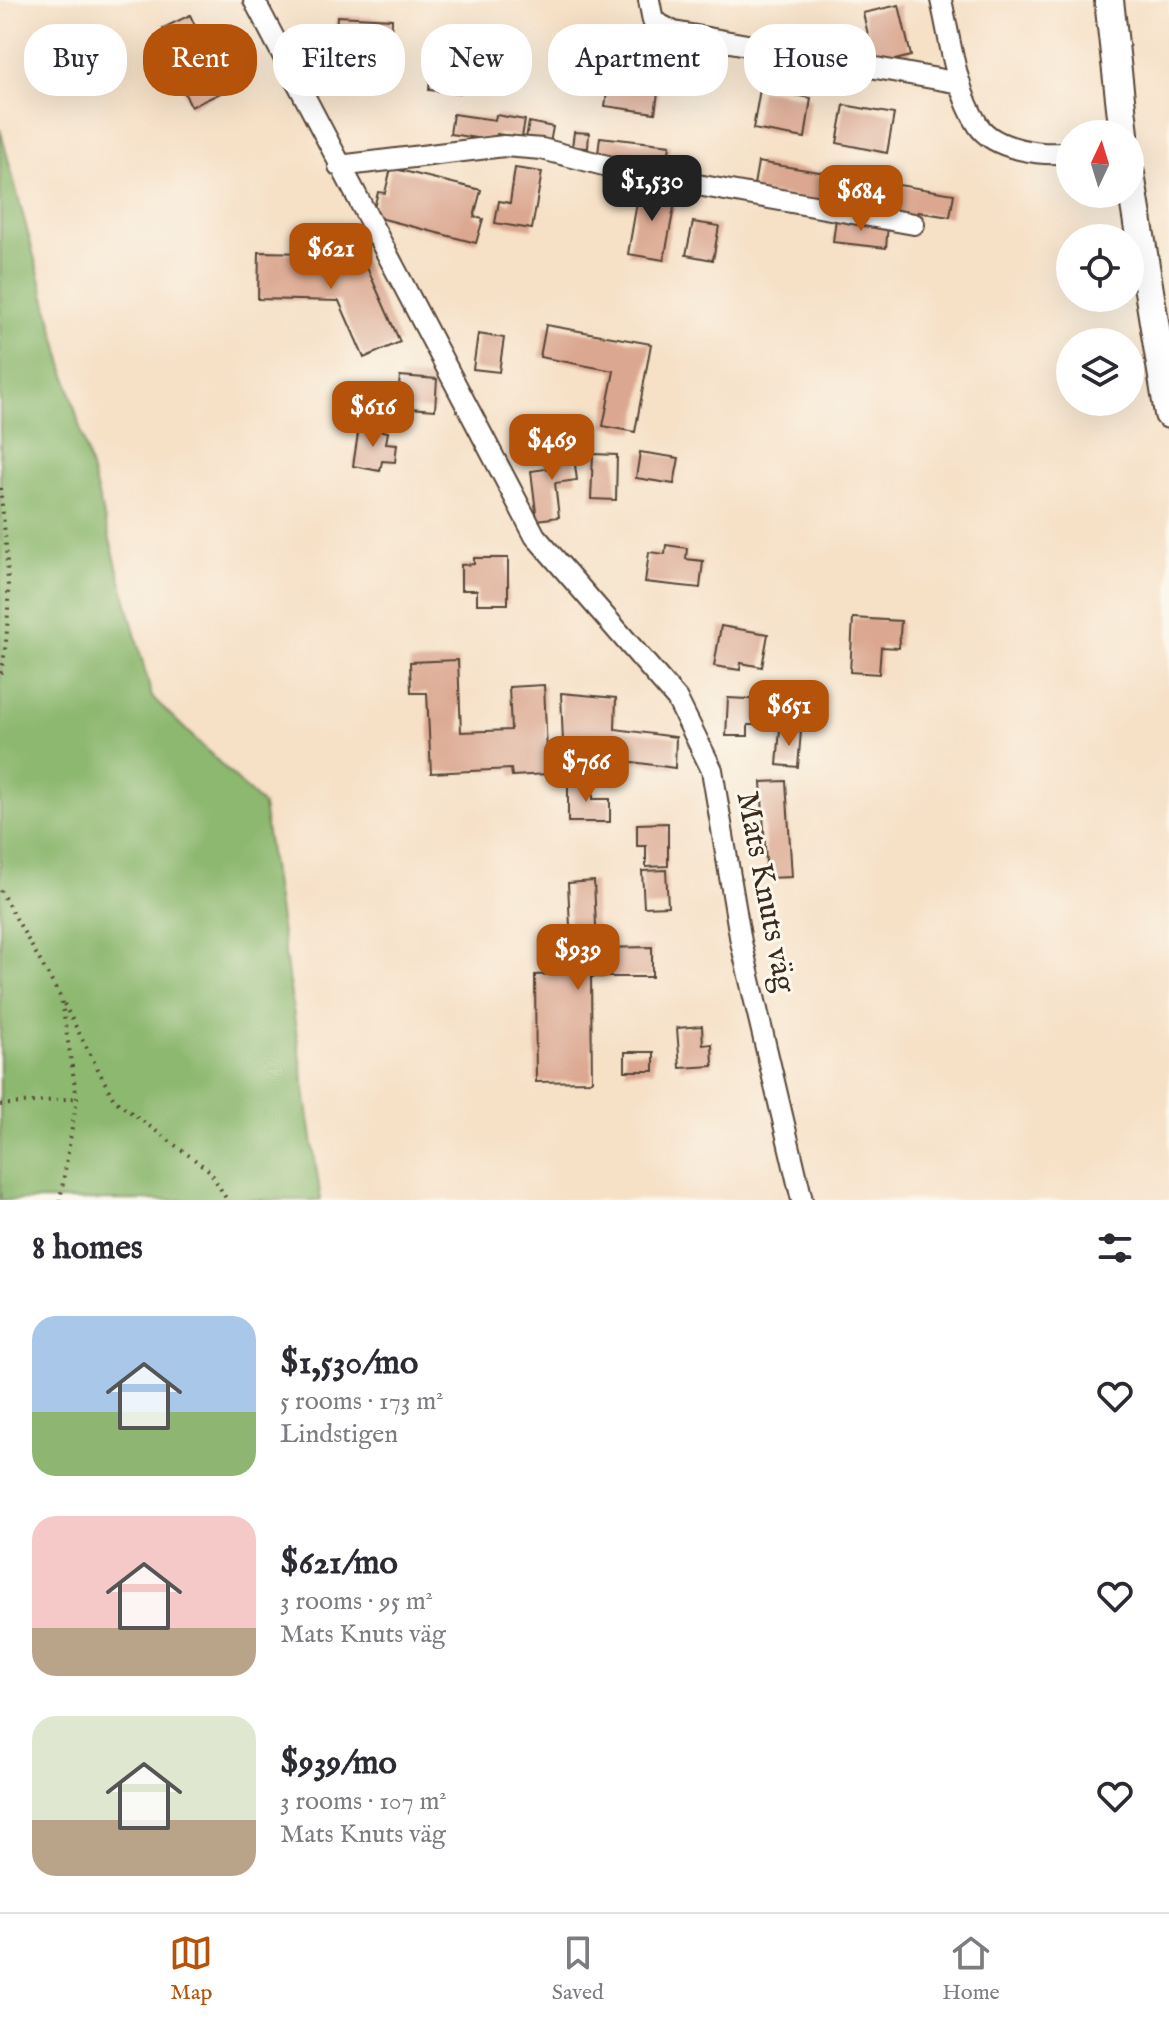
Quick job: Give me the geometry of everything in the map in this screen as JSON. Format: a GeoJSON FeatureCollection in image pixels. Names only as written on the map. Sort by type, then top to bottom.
{"type":"FeatureCollection","features":[{"type":"Feature","properties":{"kind":"street","name":"Mats Knuts väg"},"geometry":{"type":"LineString","coordinates":[[254,0],[535,536],[677,699],[712,770],[741,942],[802,1200]]}},
{"type":"Feature","properties":{"kind":"street"},"geometry":{"type":"LineString","coordinates":[[649,0],[653,21],[674,32],[960,83]]}},
{"type":"Feature","properties":{"kind":"street"},"geometry":{"type":"LineString","coordinates":[[941,0],[960,83],[979,128],[1009,147],[1056,154]]}},
{"type":"Feature","properties":{"kind":"street"},"geometry":{"type":"LineString","coordinates":[[1109,0],[1122,120]]}},
{"type":"Feature","properties":{"kind":"street"},"geometry":{"type":"LineString","coordinates":[[339,166],[504,146],[542,149],[642,175],[914,224]]}},
{"type":"Feature","properties":{"kind":"street"},"geometry":{"type":"LineString","coordinates":[[1136,208],[1169,414]]}},
{"type":"Feature","properties":{"kind":"path"},"geometry":{"type":"LineString","coordinates":[[0,488],[6,537],[7,650],[0,677]]}},
{"type":"Feature","properties":{"kind":"path"},"geometry":{"type":"LineString","coordinates":[[0,890],[114,1100],[210,1171],[227,1200]]}},
{"type":"Feature","properties":{"kind":"path"},"geometry":{"type":"LineString","coordinates":[[60,1200],[77,1098],[61,998]]}},
{"type":"Feature","properties":{"kind":"path"},"geometry":{"type":"LineString","coordinates":[[0,1105],[77,1098]]}},
{"type":"Feature","properties":{"kind":"green space"},"geometry":{"type":"Polygon","coordinates":[[[0,129],[152,697],[263,805],[321,1200],[0,1200],[0,129]]]}},
{"type":"Feature","properties":{"kind":"building"},"geometry":{"type":"Polygon","coordinates":[[[899,5],[911,56],[876,65],[876,24],[866,24],[863,13],[899,5]]]}},
{"type":"Feature","properties":{"kind":"building"},"geometry":{"type":"Polygon","coordinates":[[[190,15],[194,24],[171,24],[190,15]]]}},
{"type":"Feature","properties":{"kind":"building"},"geometry":{"type":"Polygon","coordinates":[[[337,16],[392,19],[392,24],[336,24],[337,16]]]}},
{"type":"Feature","properties":{"kind":"building"},"geometry":{"type":"Polygon","coordinates":[[[186,96],[214,96],[191,107],[186,96]]]}},
{"type":"Feature","properties":{"kind":"building"},"geometry":{"type":"Polygon","coordinates":[[[606,96],[658,96],[655,113],[605,106],[606,96]]]}},
{"type":"Feature","properties":{"kind":"building"},"geometry":{"type":"Polygon","coordinates":[[[759,96],[811,98],[805,138],[753,129],[759,96]]]}},
{"type":"Feature","properties":{"kind":"building"},"geometry":{"type":"Polygon","coordinates":[[[844,105],[894,114],[887,153],[837,143],[844,105]]]}},
{"type":"Feature","properties":{"kind":"building"},"geometry":{"type":"Polygon","coordinates":[[[453,114],[495,120],[496,115],[525,120],[522,137],[497,134],[496,141],[450,134],[453,114]]]}},
{"type":"Feature","properties":{"kind":"building"},"geometry":{"type":"Polygon","coordinates":[[[529,122],[553,127],[550,143],[526,138],[529,122]]]}},
{"type":"Feature","properties":{"kind":"building"},"geometry":{"type":"Polygon","coordinates":[[[574,132],[589,133],[588,148],[572,147],[574,132]]]}},
{"type":"Feature","properties":{"kind":"building"},"geometry":{"type":"Polygon","coordinates":[[[600,137],[670,145],[667,169],[622,164],[623,157],[598,154],[600,137]]]}},
{"type":"Feature","properties":{"kind":"building"},"geometry":{"type":"Polygon","coordinates":[[[758,162],[954,194],[950,217],[918,212],[917,217],[753,191],[758,162]]]}},
{"type":"Feature","properties":{"kind":"building"},"geometry":{"type":"Polygon","coordinates":[[[391,168],[481,190],[474,217],[483,219],[476,243],[372,216],[378,192],[385,193],[391,168]]]}},
{"type":"Feature","properties":{"kind":"building"},"geometry":{"type":"Polygon","coordinates":[[[515,168],[542,172],[532,229],[495,223],[499,201],[510,203],[515,168]]]}},
{"type":"Feature","properties":{"kind":"building"},"geometry":{"type":"Polygon","coordinates":[[[640,185],[677,192],[664,260],[628,254],[640,185]]]}},
{"type":"Feature","properties":{"kind":"building"},"geometry":{"type":"Polygon","coordinates":[[[836,218],[888,224],[886,248],[833,242],[836,218]]]}},
{"type":"Feature","properties":{"kind":"building"},"geometry":{"type":"Polygon","coordinates":[[[693,222],[719,226],[713,260],[686,255],[693,222]]]}},
{"type":"Feature","properties":{"kind":"building"},"geometry":{"type":"Polygon","coordinates":[[[259,252],[361,254],[400,342],[364,358],[339,301],[258,299],[259,252]]]}},
{"type":"Feature","properties":{"kind":"building"},"geometry":{"type":"Polygon","coordinates":[[[546,325],[651,344],[635,432],[603,426],[614,371],[540,357],[546,325]]]}},
{"type":"Feature","properties":{"kind":"building"},"geometry":{"type":"Polygon","coordinates":[[[478,334],[504,338],[499,372],[473,369],[478,334]]]}},
{"type":"Feature","properties":{"kind":"building"},"geometry":{"type":"Polygon","coordinates":[[[400,376],[437,379],[435,410],[397,407],[400,376]]]}},
{"type":"Feature","properties":{"kind":"building"},"geometry":{"type":"Polygon","coordinates":[[[359,427],[388,432],[386,443],[397,444],[395,462],[382,461],[380,471],[353,466],[359,427]]]}},
{"type":"Feature","properties":{"kind":"building"},"geometry":{"type":"Polygon","coordinates":[[[573,450],[577,480],[555,483],[559,517],[537,520],[531,471],[546,469],[545,454],[573,450]]]}},
{"type":"Feature","properties":{"kind":"building"},"geometry":{"type":"Polygon","coordinates":[[[640,452],[679,458],[674,484],[636,478],[640,452]]]}},
{"type":"Feature","properties":{"kind":"building"},"geometry":{"type":"Polygon","coordinates":[[[593,454],[617,455],[616,500],[591,499],[593,454]]]}},
{"type":"Feature","properties":{"kind":"building"},"geometry":{"type":"Polygon","coordinates":[[[666,545],[687,548],[686,559],[703,561],[700,588],[645,582],[649,552],[665,554],[666,545]]]}},
{"type":"Feature","properties":{"kind":"building"},"geometry":{"type":"Polygon","coordinates":[[[474,558],[508,558],[508,604],[477,604],[477,590],[461,590],[461,565],[474,564],[474,558]]]}},
{"type":"Feature","properties":{"kind":"building"},"geometry":{"type":"Polygon","coordinates":[[[853,618],[901,621],[899,648],[881,647],[879,674],[850,672],[853,618]]]}},
{"type":"Feature","properties":{"kind":"building"},"geometry":{"type":"Polygon","coordinates":[[[721,626],[768,634],[762,667],[741,663],[740,670],[714,666],[721,626]]]}},
{"type":"Feature","properties":{"kind":"building"},"geometry":{"type":"Polygon","coordinates":[[[458,660],[461,732],[511,730],[509,687],[544,685],[548,774],[512,776],[511,769],[431,773],[427,693],[411,693],[410,662],[458,660]]]}},
{"type":"Feature","properties":{"kind":"building"},"geometry":{"type":"Polygon","coordinates":[[[561,693],[616,698],[615,729],[676,737],[675,768],[611,759],[564,768],[561,693]]]}},
{"type":"Feature","properties":{"kind":"building"},"geometry":{"type":"Polygon","coordinates":[[[728,698],[767,700],[766,725],[748,725],[748,736],[726,736],[728,698]]]}},
{"type":"Feature","properties":{"kind":"building"},"geometry":{"type":"Polygon","coordinates":[[[780,729],[801,731],[798,767],[777,765],[780,729]]]}},
{"type":"Feature","properties":{"kind":"building"},"geometry":{"type":"Polygon","coordinates":[[[786,781],[792,877],[767,878],[761,782],[786,781]]]}},
{"type":"Feature","properties":{"kind":"building"},"geometry":{"type":"Polygon","coordinates":[[[568,782],[593,782],[593,799],[610,799],[610,822],[568,822],[568,782]]]}},
{"type":"Feature","properties":{"kind":"building"},"geometry":{"type":"Polygon","coordinates":[[[668,823],[668,866],[646,867],[646,846],[637,846],[637,824],[668,823]]]}},
{"type":"Feature","properties":{"kind":"building"},"geometry":{"type":"Polygon","coordinates":[[[666,870],[668,906],[644,907],[642,871],[666,870]]]}},
{"type":"Feature","properties":{"kind":"building"},"geometry":{"type":"Polygon","coordinates":[[[594,881],[597,948],[652,947],[652,977],[591,977],[592,1081],[536,1082],[535,975],[558,974],[558,948],[571,949],[568,883],[594,881]]]}},
{"type":"Feature","properties":{"kind":"building"},"geometry":{"type":"Polygon","coordinates":[[[702,1026],[703,1045],[712,1044],[713,1066],[680,1068],[677,1028],[702,1026]]]}},
{"type":"Feature","properties":{"kind":"building"},"geometry":{"type":"Polygon","coordinates":[[[625,1052],[654,1052],[654,1071],[625,1071],[625,1052]]]}}]}
